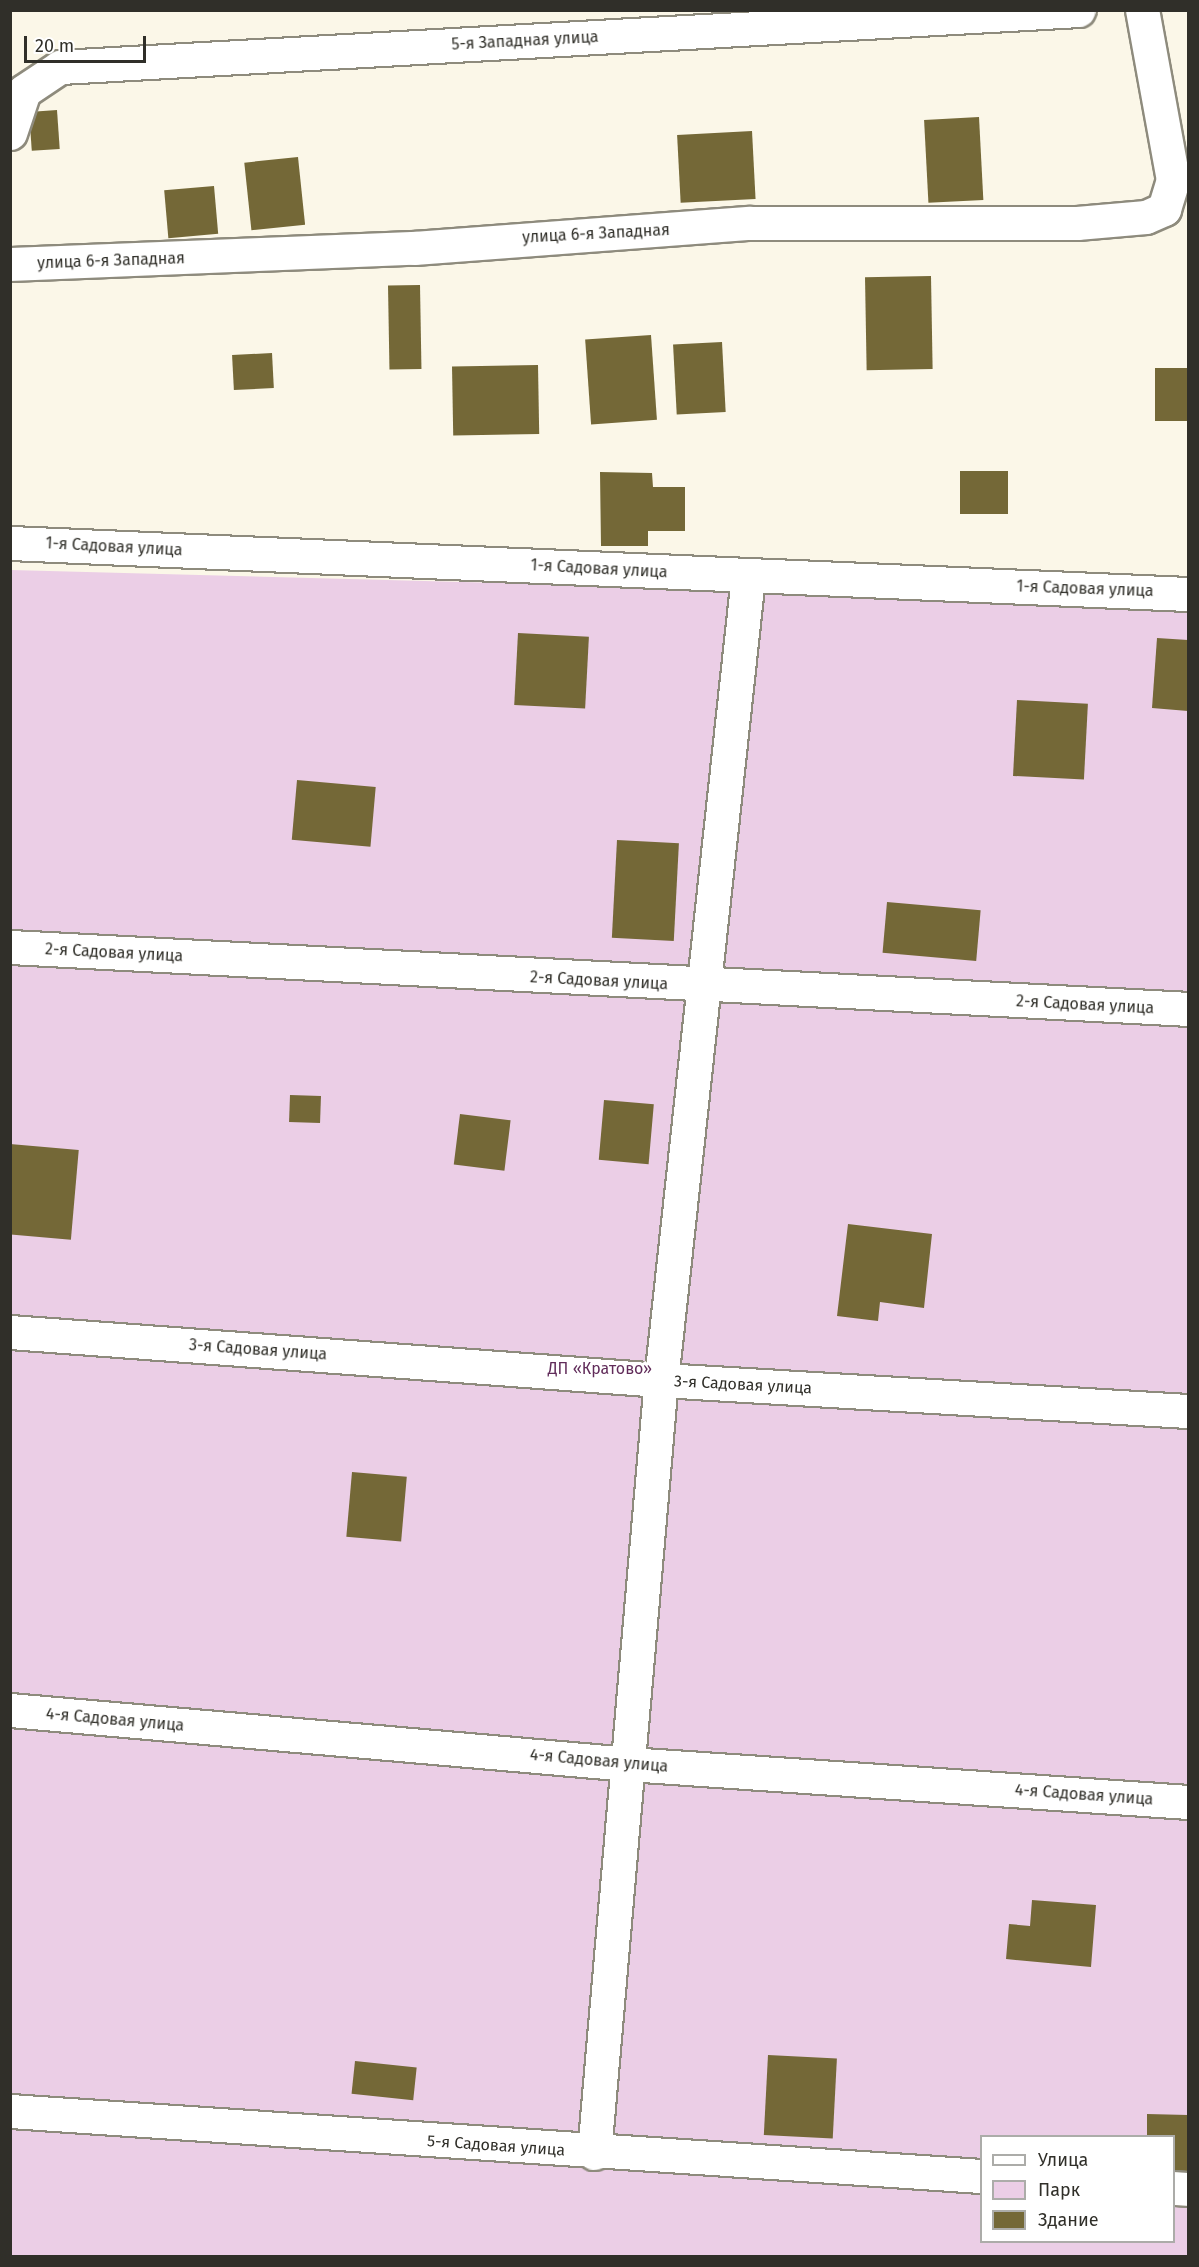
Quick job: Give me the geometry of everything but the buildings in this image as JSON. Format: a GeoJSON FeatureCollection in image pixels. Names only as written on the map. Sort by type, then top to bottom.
{"type":"FeatureCollection","features":[{"type":"Feature","properties":{"kind":"street","name":"5-я Западная улица"},"geometry":{"type":"LineString","coordinates":[[10,133],[24,91],[60,68],[1078,10]]}},
{"type":"Feature","properties":{"kind":"street","name":"улица 6-я Западная"},"geometry":{"type":"LineString","coordinates":[[10,264],[414,248],[750,223],[1121,221],[1164,209],[1172,196],[1142,10]]}},
{"type":"Feature","properties":{"kind":"street","name":"1-я Садовая улица"},"geometry":{"type":"LineString","coordinates":[[10,543],[1188,594]]}},
{"type":"Feature","properties":{"kind":"street"},"geometry":{"type":"LineString","coordinates":[[594,2153],[661,1380],[700,987],[748,576]]}},
{"type":"Feature","properties":{"kind":"street","name":"2-я Садовая улица"},"geometry":{"type":"LineString","coordinates":[[10,947],[700,987],[1188,1009]]}},
{"type":"Feature","properties":{"kind":"street","name":"3-я Садовая улица"},"geometry":{"type":"LineString","coordinates":[[10,1332],[661,1380],[1188,1411]]}},
{"type":"Feature","properties":{"kind":"street","name":"4-я Садовая улица"},"geometry":{"type":"LineString","coordinates":[[10,1710],[628,1764],[1188,1802]]}},
{"type":"Feature","properties":{"kind":"street","name":"5-я Садовая улица"},"geometry":{"type":"LineString","coordinates":[[10,2111],[594,2153],[980,2176]]}},
{"type":"Feature","properties":{"kind":"green space","name":"ДП «Кратово»"},"geometry":{"type":"Polygon","coordinates":[[[11,570],[1188,601],[1188,2256],[11,2256],[11,570]]]}}]}
